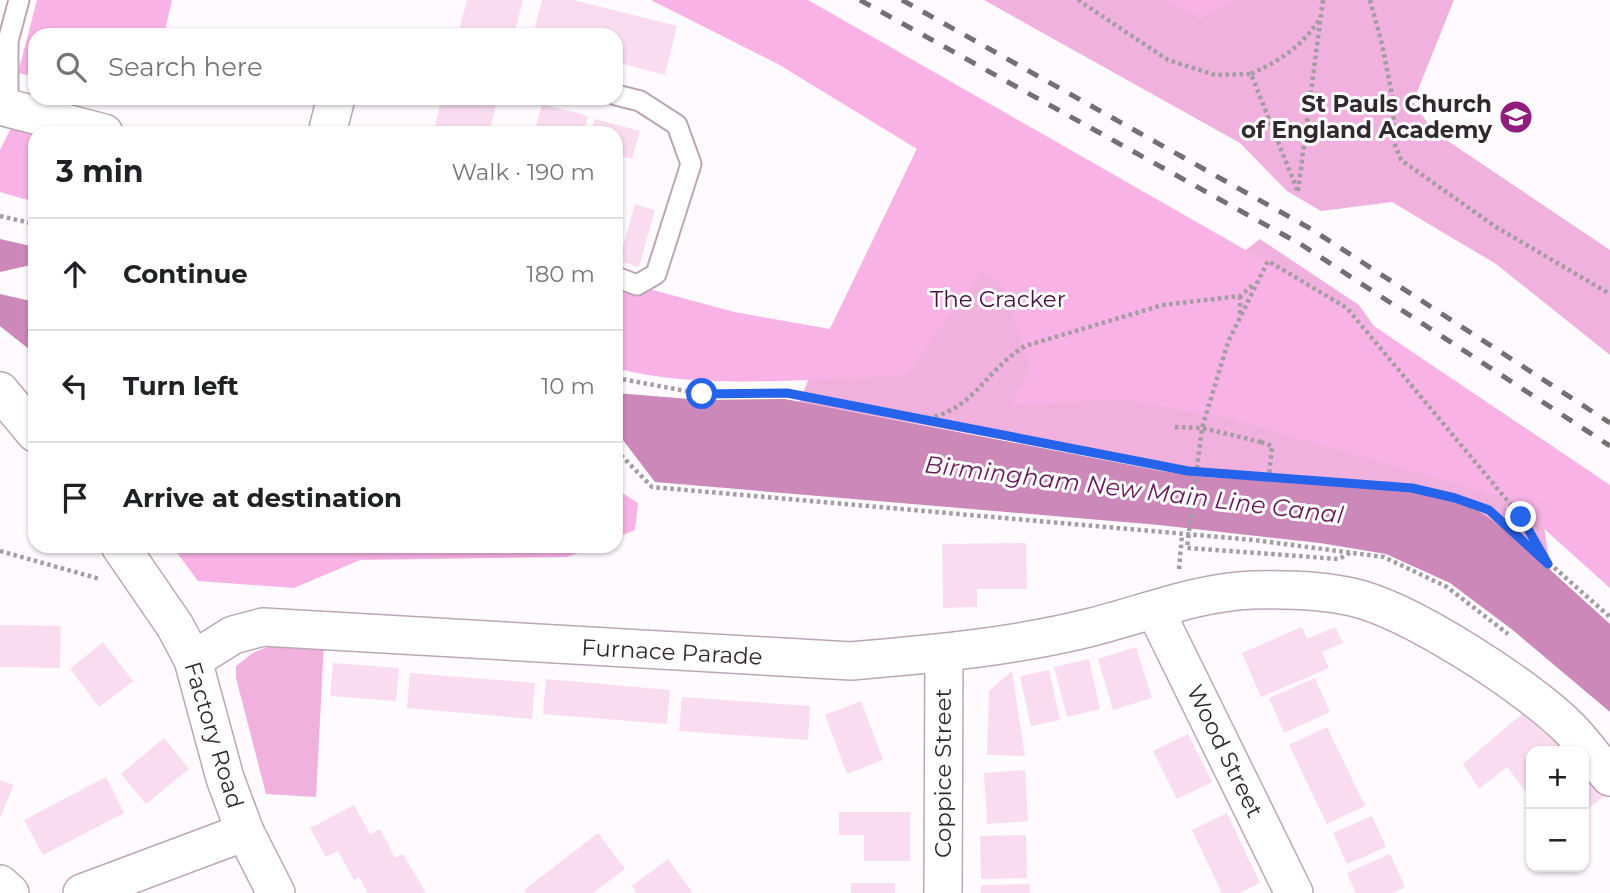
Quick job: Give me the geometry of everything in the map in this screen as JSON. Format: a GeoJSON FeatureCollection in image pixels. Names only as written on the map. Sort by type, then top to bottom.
{"type":"FeatureCollection","features":[{"type":"Feature","properties":{"kind":"street"},"geometry":{"type":"LineString","coordinates":[[329,126],[333,105]]}},
{"type":"Feature","properties":{"kind":"street"},"geometry":{"type":"LineString","coordinates":[[4,107],[77,126]]}},
{"type":"Feature","properties":{"kind":"street"},"geometry":{"type":"LineString","coordinates":[[0,391],[28,425]]}},
{"type":"Feature","properties":{"kind":"street","name":"Factory Road"},"geometry":{"type":"LineString","coordinates":[[125,553],[175,626],[193,660],[225,778],[245,832],[276,893]]}},
{"type":"Feature","properties":{"kind":"street","name":"Furnace Parade"},"geometry":{"type":"LineString","coordinates":[[193,660],[233,635],[264,627],[851,661],[944,653],[1078,630],[1250,590],[1293,590],[1353,597],[1403,616],[1504,676],[1568,727],[1610,776]]}},
{"type":"Feature","properties":{"kind":"street","name":"Wood Street"},"geometry":{"type":"LineString","coordinates":[[1155,610],[1294,893]]}},
{"type":"Feature","properties":{"kind":"street","name":"Coppice Street"},"geometry":{"type":"LineString","coordinates":[[943,893],[944,653]]}},
{"type":"Feature","properties":{"kind":"street"},"geometry":{"type":"LineString","coordinates":[[82,893],[245,832]]}},
{"type":"Feature","properties":{"kind":"street"},"geometry":{"type":"LineString","coordinates":[[0,884],[10,893]]}},
{"type":"Feature","properties":{"kind":"lane"},"geometry":{"type":"LineString","coordinates":[[4,107],[8,41],[19,0]]}},
{"type":"Feature","properties":{"kind":"lane"},"geometry":{"type":"LineString","coordinates":[[623,97],[640,101],[677,125],[691,164],[656,274],[636,285],[623,280]]}},
{"type":"Feature","properties":{"kind":"path"},"geometry":{"type":"LineString","coordinates":[[1078,0],[1168,60],[1215,75],[1251,74],[1277,62],[1304,42],[1321,17]]}},
{"type":"Feature","properties":{"kind":"path"},"geometry":{"type":"LineString","coordinates":[[1251,74],[1298,192],[1323,0]]}},
{"type":"Feature","properties":{"kind":"path"},"geometry":{"type":"LineString","coordinates":[[1370,0],[1394,105],[1394,140],[1401,160],[1496,227],[1610,294]]}},
{"type":"Feature","properties":{"kind":"path"},"geometry":{"type":"LineString","coordinates":[[0,216],[28,222]]}},
{"type":"Feature","properties":{"kind":"path"},"geometry":{"type":"LineString","coordinates":[[623,457],[652,487],[1189,534],[1254,540],[1351,552],[1339,559],[1187,548],[1189,534],[1202,428],[1228,342],[1268,261],[1347,308],[1521,517],[1548,564]]}},
{"type":"Feature","properties":{"kind":"path"},"geometry":{"type":"LineString","coordinates":[[917,421],[944,416],[960,407],[1005,358],[1048,337],[1163,305],[1240,296],[1259,280]]}},
{"type":"Feature","properties":{"kind":"path"},"geometry":{"type":"LineString","coordinates":[[1240,296],[1240,318]]}},
{"type":"Feature","properties":{"kind":"path"},"geometry":{"type":"LineString","coordinates":[[623,379],[702,394],[787,393],[917,421],[1188,471],[1363,482],[1412,488],[1455,498],[1489,510],[1610,617]]}},
{"type":"Feature","properties":{"kind":"path"},"geometry":{"type":"LineString","coordinates":[[1175,427],[1202,428],[1272,446],[1269,477]]}},
{"type":"Feature","properties":{"kind":"path"},"geometry":{"type":"LineString","coordinates":[[0,551],[108,582]]}},
{"type":"Feature","properties":{"kind":"green space"},"geometry":{"type":"Polygon","coordinates":[[[984,0],[1454,0],[1413,102],[1433,131],[1610,250],[1610,355],[1496,264],[1392,202],[1321,211],[1287,191],[1240,143],[984,0]]]}},
{"type":"Feature","properties":{"kind":"green space","name":"The Cracker"},"geometry":{"type":"Polygon","coordinates":[[[917,149],[1222,268],[1260,239],[1359,305],[1399,362],[1540,499],[1551,573],[1504,528],[1465,502],[1417,490],[1204,477],[799,402],[830,329],[917,149]]]}},
{"type":"Feature","properties":{"kind":"green space"},"geometry":{"type":"Polygon","coordinates":[[[279,642],[324,643],[316,797],[266,794],[236,678],[236,666],[253,653],[279,642]]]}},
{"type":"Feature","properties":{"kind":"shaded area"},"geometry":{"type":"Polygon","coordinates":[[[37,0],[172,0],[166,28],[30,28],[37,0]]]}},
{"type":"Feature","properties":{"kind":"shaded area","name":"The Cracker"},"geometry":{"type":"Polygon","coordinates":[[[651,0],[808,0],[1347,308],[1610,485],[1610,588],[1512,500],[1232,419],[1120,399],[1009,406],[1031,371],[1002,284],[982,272],[905,376],[720,381],[648,375],[623,370],[623,282],[734,312],[830,329],[917,149],[778,64],[651,0]]]}},
{"type":"Feature","properties":{"kind":"shaded area"},"geometry":{"type":"Polygon","coordinates":[[[1168,0],[1238,0],[1200,18],[1168,0]]]}},
{"type":"Feature","properties":{"kind":"shaded area"},"geometry":{"type":"Polygon","coordinates":[[[28,35],[28,75],[18,73],[28,35]]]}},
{"type":"Feature","properties":{"kind":"shaded area"},"geometry":{"type":"Polygon","coordinates":[[[12,126],[28,131],[28,200],[0,192],[0,150],[12,126]]]}},
{"type":"Feature","properties":{"kind":"shaded area"},"geometry":{"type":"Polygon","coordinates":[[[623,493],[638,503],[635,530],[623,535],[623,493]]]}},
{"type":"Feature","properties":{"kind":"shaded area"},"geometry":{"type":"Polygon","coordinates":[[[177,553],[578,553],[567,557],[360,560],[294,588],[198,581],[177,553]]]}},
{"type":"Feature","properties":{"kind":"water"},"geometry":{"type":"Polygon","coordinates":[[[0,239],[28,245],[28,266],[0,272],[0,239]]]}},
{"type":"Feature","properties":{"kind":"water"},"geometry":{"type":"Polygon","coordinates":[[[0,294],[28,300],[28,348],[0,326],[0,294]]]}},
{"type":"Feature","properties":{"kind":"water","name":"Birmingham New Main Line Canal"},"geometry":{"type":"Polygon","coordinates":[[[623,394],[702,400],[785,399],[1162,471],[1205,477],[1417,490],[1465,502],[1504,528],[1610,624],[1610,712],[1514,631],[1450,583],[1386,554],[1320,543],[1159,525],[655,482],[623,440],[623,394]]]}},
{"type":"Feature","properties":{"kind":"building"},"geometry":{"type":"Polygon","coordinates":[[[467,0],[523,0],[516,28],[460,28],[467,0]]]}},
{"type":"Feature","properties":{"kind":"building"},"geometry":{"type":"Polygon","coordinates":[[[542,0],[573,0],[677,26],[665,75],[623,64],[623,28],[535,28],[542,0]]]}},
{"type":"Feature","properties":{"kind":"building"},"geometry":{"type":"Polygon","coordinates":[[[440,105],[496,105],[491,126],[435,126],[440,105]]]}},
{"type":"Feature","properties":{"kind":"building"},"geometry":{"type":"Polygon","coordinates":[[[542,105],[588,116],[586,126],[536,126],[542,105]]]}},
{"type":"Feature","properties":{"kind":"building"},"geometry":{"type":"Polygon","coordinates":[[[595,119],[621,126],[593,126],[595,119]]]}},
{"type":"Feature","properties":{"kind":"building"},"geometry":{"type":"Polygon","coordinates":[[[623,126],[640,131],[632,159],[623,157],[623,126]]]}},
{"type":"Feature","properties":{"kind":"building"},"geometry":{"type":"Polygon","coordinates":[[[635,204],[655,210],[639,267],[623,262],[623,247],[635,204]]]}},
{"type":"Feature","properties":{"kind":"building"},"geometry":{"type":"Polygon","coordinates":[[[1026,543],[1027,589],[977,589],[977,607],[943,608],[942,544],[1026,543]]]}},
{"type":"Feature","properties":{"kind":"building"},"geometry":{"type":"Polygon","coordinates":[[[0,625],[61,626],[60,668],[0,667],[0,625]]]}},
{"type":"Feature","properties":{"kind":"building"},"geometry":{"type":"Polygon","coordinates":[[[1302,627],[1307,639],[1335,627],[1343,643],[1322,652],[1329,668],[1261,697],[1242,653],[1302,627]]]}},
{"type":"Feature","properties":{"kind":"building"},"geometry":{"type":"Polygon","coordinates":[[[103,642],[133,681],[99,707],[70,669],[103,642]]]}},
{"type":"Feature","properties":{"kind":"building"},"geometry":{"type":"Polygon","coordinates":[[[1136,647],[1152,698],[1113,710],[1098,659],[1136,647]]]}},
{"type":"Feature","properties":{"kind":"building"},"geometry":{"type":"Polygon","coordinates":[[[1089,659],[1100,709],[1067,717],[1054,667],[1089,659]]]}},
{"type":"Feature","properties":{"kind":"building"},"geometry":{"type":"Polygon","coordinates":[[[333,663],[399,668],[396,701],[330,696],[333,663]]]}},
{"type":"Feature","properties":{"kind":"building"},"geometry":{"type":"Polygon","coordinates":[[[1049,670],[1060,720],[1031,726],[1020,676],[1049,670]]]}},
{"type":"Feature","properties":{"kind":"building"},"geometry":{"type":"Polygon","coordinates":[[[1012,671],[1025,756],[987,755],[989,691],[1012,671]]]}},
{"type":"Feature","properties":{"kind":"building"},"geometry":{"type":"Polygon","coordinates":[[[410,673],[535,683],[532,719],[407,708],[410,673]]]}},
{"type":"Feature","properties":{"kind":"building"},"geometry":{"type":"Polygon","coordinates":[[[1315,678],[1330,712],[1284,733],[1269,698],[1315,678]]]}},
{"type":"Feature","properties":{"kind":"building"},"geometry":{"type":"Polygon","coordinates":[[[546,679],[670,690],[667,724],[543,714],[546,679]]]}},
{"type":"Feature","properties":{"kind":"building"},"geometry":{"type":"Polygon","coordinates":[[[682,697],[810,706],[808,740],[679,731],[682,697]]]}},
{"type":"Feature","properties":{"kind":"building"},"geometry":{"type":"Polygon","coordinates":[[[861,701],[883,760],[847,774],[825,715],[861,701]]]}},
{"type":"Feature","properties":{"kind":"building"},"geometry":{"type":"Polygon","coordinates":[[[1523,713],[1559,746],[1526,746],[1526,792],[1507,767],[1479,789],[1463,764],[1523,713]]]}},
{"type":"Feature","properties":{"kind":"building"},"geometry":{"type":"Polygon","coordinates":[[[1327,727],[1365,806],[1327,824],[1289,745],[1327,727]]]}},
{"type":"Feature","properties":{"kind":"building"},"geometry":{"type":"Polygon","coordinates":[[[1188,734],[1212,782],[1177,799],[1153,751],[1188,734]]]}},
{"type":"Feature","properties":{"kind":"building"},"geometry":{"type":"Polygon","coordinates":[[[164,738],[189,769],[146,804],[121,774],[164,738]]]}},
{"type":"Feature","properties":{"kind":"building"},"geometry":{"type":"Polygon","coordinates":[[[1025,770],[1028,821],[987,824],[984,773],[1025,770]]]}},
{"type":"Feature","properties":{"kind":"building"},"geometry":{"type":"Polygon","coordinates":[[[1589,774],[1609,792],[1589,808],[1589,774]]]}},
{"type":"Feature","properties":{"kind":"building"},"geometry":{"type":"Polygon","coordinates":[[[106,777],[124,813],[43,855],[24,820],[106,777]]]}},
{"type":"Feature","properties":{"kind":"building"},"geometry":{"type":"Polygon","coordinates":[[[0,780],[14,785],[0,818],[0,780]]]}},
{"type":"Feature","properties":{"kind":"building"},"geometry":{"type":"Polygon","coordinates":[[[354,805],[370,834],[380,829],[395,858],[403,854],[426,893],[368,893],[359,877],[354,880],[338,851],[326,857],[310,828],[354,805]]]}},
{"type":"Feature","properties":{"kind":"building"},"geometry":{"type":"Polygon","coordinates":[[[839,812],[910,812],[910,861],[864,861],[864,835],[839,835],[839,812]]]}},
{"type":"Feature","properties":{"kind":"building"},"geometry":{"type":"Polygon","coordinates":[[[1227,813],[1260,883],[1239,893],[1222,893],[1192,830],[1227,813]]]}},
{"type":"Feature","properties":{"kind":"building"},"geometry":{"type":"Polygon","coordinates":[[[1372,816],[1386,847],[1347,864],[1333,833],[1372,816]]]}},
{"type":"Feature","properties":{"kind":"building"},"geometry":{"type":"Polygon","coordinates":[[[598,833],[625,869],[593,893],[526,893],[524,890],[598,833]]]}},
{"type":"Feature","properties":{"kind":"building"},"geometry":{"type":"Polygon","coordinates":[[[1026,835],[1027,878],[981,879],[980,836],[1026,835]]]}},
{"type":"Feature","properties":{"kind":"building"},"geometry":{"type":"Polygon","coordinates":[[[1390,854],[1405,887],[1393,893],[1356,893],[1347,873],[1390,854]]]}},
{"type":"Feature","properties":{"kind":"building"},"geometry":{"type":"Polygon","coordinates":[[[668,859],[693,893],[637,893],[632,886],[668,859]]]}},
{"type":"Feature","properties":{"kind":"building"},"geometry":{"type":"Polygon","coordinates":[[[851,883],[895,883],[895,893],[851,893],[851,883]]]}},
{"type":"Feature","properties":{"kind":"building"},"geometry":{"type":"Polygon","coordinates":[[[1030,884],[1030,893],[981,893],[981,885],[1030,884]]]}},
{"type":"Feature","properties":{"kind":"railway"},"geometry":{"type":"LineString","coordinates":[[860,0],[1302,245],[1610,446]]}},
{"type":"Feature","properties":{"kind":"railway"},"geometry":{"type":"LineString","coordinates":[[902,0],[1311,229],[1610,423]]}},
{"type":"Feature","properties":{"kind":"place","name":"St Pauls Church of England Academy"},"geometry":{"type":"Point","coordinates":[1516,117]}},
{"type":"Feature","properties":{"kind":"route"},"geometry":{"type":"LineString","coordinates":[[702,394],[787,393],[917,421],[1188,471],[1363,482],[1412,488],[1455,498],[1489,510],[1548,564],[1521,517]]}}]}
